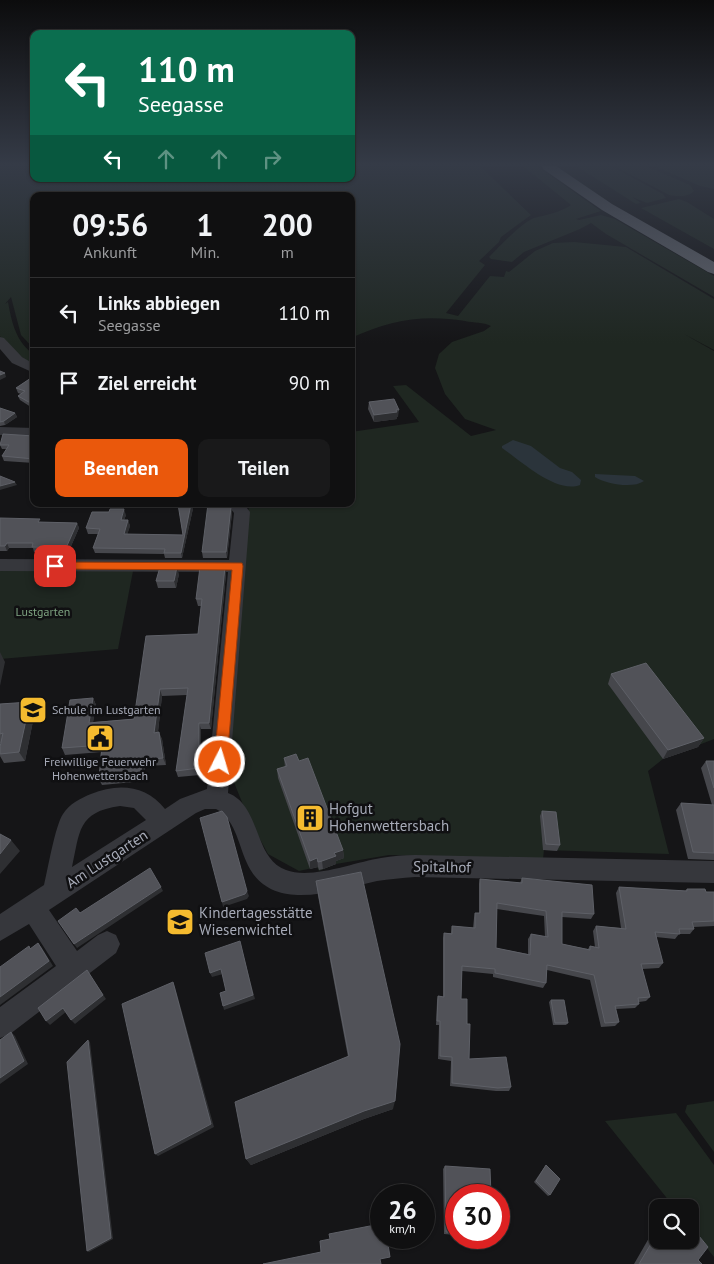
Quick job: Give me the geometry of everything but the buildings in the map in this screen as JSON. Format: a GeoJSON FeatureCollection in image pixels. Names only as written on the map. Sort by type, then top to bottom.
{"type":"FeatureCollection","features":[{"type":"Feature","properties":{"kind":"highway"},"geometry":{"type":"LineString","coordinates":[[639,225],[714,269]]}},
{"type":"Feature","properties":{"kind":"highway"},"geometry":{"type":"LineString","coordinates":[[660,225],[714,256]]}},
{"type":"Feature","properties":{"kind":"street"},"geometry":{"type":"LineString","coordinates":[[0,341],[17,360],[30,367]]}},
{"type":"Feature","properties":{"kind":"street"},"geometry":{"type":"LineString","coordinates":[[0,431],[30,432]]}},
{"type":"Feature","properties":{"kind":"street"},"geometry":{"type":"LineString","coordinates":[[217,797],[238,566],[238,508]]}},
{"type":"Feature","properties":{"kind":"street"},"geometry":{"type":"LineString","coordinates":[[0,565],[238,566]]}},
{"type":"Feature","properties":{"kind":"street"},"geometry":{"type":"LineString","coordinates":[[55,892],[71,821],[77,812],[94,802],[124,797],[138,798],[148,805],[162,823]]}},
{"type":"Feature","properties":{"kind":"street","name":"Am Lustgarten"},"geometry":{"type":"LineString","coordinates":[[0,928],[197,801],[217,797]]}},
{"type":"Feature","properties":{"kind":"street","name":"Spitalhof"},"geometry":{"type":"LineString","coordinates":[[217,797],[226,801],[235,809],[258,862],[271,875],[290,883],[315,882],[391,867],[415,866],[714,872]]}},
{"type":"Feature","properties":{"kind":"street"},"geometry":{"type":"LineString","coordinates":[[32,907],[73,968]]}},
{"type":"Feature","properties":{"kind":"street"},"geometry":{"type":"LineString","coordinates":[[0,1024],[107,944]]}},
{"type":"Feature","properties":{"kind":"green space"},"geometry":{"type":"Polygon","coordinates":[[[0,225],[30,225],[30,345],[21,335],[11,297],[5,304],[8,302],[16,332],[30,352],[30,364],[4,342],[0,336],[0,225]]]}},
{"type":"Feature","properties":{"kind":"green space"},"geometry":{"type":"Polygon","coordinates":[[[355,225],[517,225],[501,237],[499,242],[479,261],[485,265],[446,313],[458,316],[490,276],[504,277],[506,271],[509,272],[535,251],[553,243],[574,242],[626,247],[714,299],[714,350],[684,334],[714,351],[714,739],[663,759],[648,771],[669,854],[544,850],[543,859],[389,855],[336,864],[319,871],[317,867],[299,871],[268,854],[248,817],[229,770],[249,507],[355,507],[355,431],[419,422],[393,386],[406,385],[471,436],[496,430],[465,419],[445,394],[435,368],[439,354],[452,342],[484,331],[491,326],[482,323],[435,318],[407,320],[355,336],[355,225]]]}},
{"type":"Feature","properties":{"kind":"green space"},"geometry":{"type":"Polygon","coordinates":[[[524,225],[587,225],[524,252],[512,262],[491,259],[489,257],[524,225]]]}},
{"type":"Feature","properties":{"kind":"green space"},"geometry":{"type":"Polygon","coordinates":[[[594,225],[625,225],[714,276],[714,297],[594,225]]]}},
{"type":"Feature","properties":{"kind":"green space"},"geometry":{"type":"Polygon","coordinates":[[[671,225],[714,225],[714,249],[671,225]]]}},
{"type":"Feature","properties":{"kind":"green space","name":"Lustgarten"},"geometry":{"type":"Polygon","coordinates":[[[0,569],[133,571],[118,649],[0,659],[0,569]]]}},
{"type":"Feature","properties":{"kind":"green space"},"geometry":{"type":"Polygon","coordinates":[[[714,1101],[714,1152],[685,1112],[687,1105],[714,1101]]]}},
{"type":"Feature","properties":{"kind":"green space"},"geometry":{"type":"Polygon","coordinates":[[[676,1113],[714,1165],[714,1257],[699,1238],[699,1199],[668,1199],[605,1121],[676,1113]]]}},
{"type":"Feature","properties":{"kind":"shaded area"},"geometry":{"type":"Polygon","coordinates":[[[513,440],[531,446],[560,468],[572,472],[581,480],[580,485],[571,487],[560,485],[539,475],[502,448],[502,446],[513,440]]]}},
{"type":"Feature","properties":{"kind":"shaded area"},"geometry":{"type":"Polygon","coordinates":[[[595,474],[635,476],[644,481],[633,485],[620,485],[600,480],[595,477],[595,474]]]}},
{"type":"Feature","properties":{"kind":"place","name":"Schule im Lustgarten"},"geometry":{"type":"Point","coordinates":[33,710]}},
{"type":"Feature","properties":{"kind":"place","name":"Freiwillige Feuerwehr Hohenwettersbach"},"geometry":{"type":"Point","coordinates":[100,738]}},
{"type":"Feature","properties":{"kind":"place","name":"Hofgut Hohenwettersbach"},"geometry":{"type":"Point","coordinates":[310,818]}},
{"type":"Feature","properties":{"kind":"place","name":"Kindertagesstätte Wiesenwichtel"},"geometry":{"type":"Point","coordinates":[180,922]}},
{"type":"Feature","properties":{"kind":"route"},"geometry":{"type":"LineString","coordinates":[[55,566],[238,566],[220,762]]}}]}
